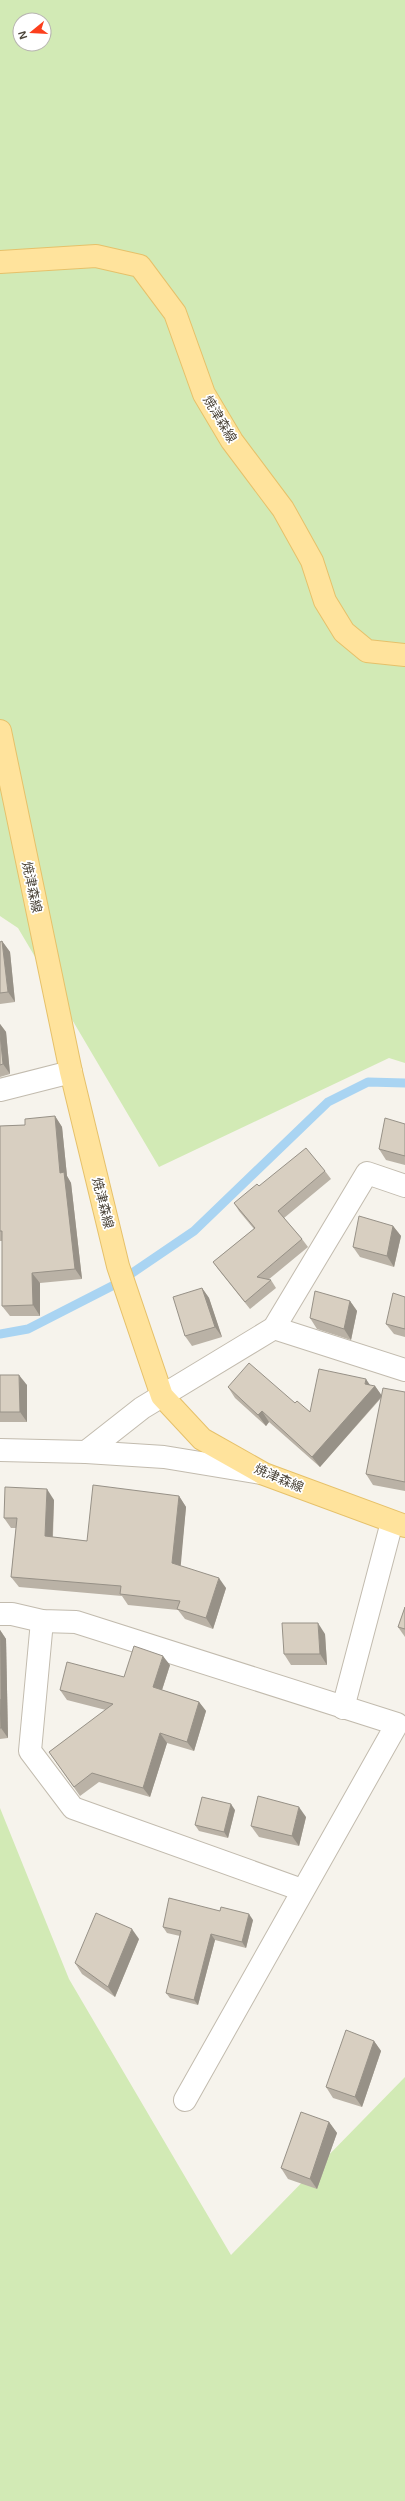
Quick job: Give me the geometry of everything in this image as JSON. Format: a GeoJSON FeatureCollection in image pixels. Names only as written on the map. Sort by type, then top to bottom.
{"type":"FeatureCollection","features":[{"type":"Feature","properties":{"kind":"main road","name":"焼津森線"},"geometry":{"type":"LineString","coordinates":[[0,262],[96,256],[140,266],[175,313],[204,394],[232,441],[283,509],[312,561],[325,601],[344,632],[367,651],[405,655]]}},
{"type":"Feature","properties":{"kind":"main road","name":"焼津森線"},"geometry":{"type":"LineString","coordinates":[[0,731],[71,1072],[118,1266],[162,1396],[202,1439],[264,1474],[398,1524]]}},
{"type":"Feature","properties":{"kind":"street"},"geometry":{"type":"LineString","coordinates":[[0,1090],[71,1072]]}},
{"type":"Feature","properties":{"kind":"street"},"geometry":{"type":"LineString","coordinates":[[86,1452],[142,1408],[274,1328],[367,1173],[405,1186]]}},
{"type":"Feature","properties":{"kind":"street"},"geometry":{"type":"LineString","coordinates":[[274,1328],[405,1370]]}},
{"type":"Feature","properties":{"kind":"street"},"geometry":{"type":"LineString","coordinates":[[0,1450],[86,1452],[164,1457],[264,1474]]}},
{"type":"Feature","properties":{"kind":"street"},"geometry":{"type":"LineString","coordinates":[[343,1708],[398,1524]]}},
{"type":"Feature","properties":{"kind":"street"},"geometry":{"type":"LineString","coordinates":[[0,1614],[12,1614],[42,1621],[76,1622],[397,1724],[302,1890],[185,2100]]}},
{"type":"Feature","properties":{"kind":"street"},"geometry":{"type":"LineString","coordinates":[[42,1621],[30,1751],[73,1808],[302,1890]]}},
{"type":"Feature","properties":{"kind":"green space"},"geometry":{"type":"Polygon","coordinates":[[[0,0],[405,0],[405,1063],[389,1058],[159,1167],[18,928],[0,916],[0,0]]]}},
{"type":"Feature","properties":{"kind":"green space"},"geometry":{"type":"Polygon","coordinates":[[[0,1808],[69,1979],[231,2255],[405,2077],[405,2501],[0,2501],[0,1808]]]}},
{"type":"Feature","properties":{"kind":"building"},"geometry":{"type":"Polygon","coordinates":[[[2,941],[8,992],[0,993],[0,942],[2,941]]]}},
{"type":"Feature","properties":{"kind":"building"},"geometry":{"type":"Polygon","coordinates":[[[0,1034],[3,1064],[0,1065],[0,1034]]]}},
{"type":"Feature","properties":{"kind":"building"},"geometry":{"type":"Polygon","coordinates":[[[55,1116],[60,1173],[64,1172],[75,1269],[32,1273],[33,1305],[2,1306],[0,1126],[25,1125],[25,1119],[55,1116]]]}},
{"type":"Feature","properties":{"kind":"building"},"geometry":{"type":"Polygon","coordinates":[[[385,1118],[405,1124],[405,1156],[379,1149],[385,1118]]]}},
{"type":"Feature","properties":{"kind":"building"},"geometry":{"type":"Polygon","coordinates":[[[306,1148],[325,1171],[278,1211],[302,1239],[257,1277],[271,1280],[245,1302],[213,1262],[255,1228],[234,1203],[257,1184],[259,1186],[306,1148]]]}},
{"type":"Feature","properties":{"kind":"building"},"geometry":{"type":"Polygon","coordinates":[[[359,1216],[393,1226],[387,1256],[353,1247],[359,1216]]]}},
{"type":"Feature","properties":{"kind":"building"},"geometry":{"type":"Polygon","coordinates":[[[202,1288],[215,1327],[185,1336],[173,1297],[202,1288]]]}},
{"type":"Feature","properties":{"kind":"building"},"geometry":{"type":"Polygon","coordinates":[[[315,1291],[350,1301],[344,1329],[310,1318],[315,1291]]]}},
{"type":"Feature","properties":{"kind":"building"},"geometry":{"type":"Polygon","coordinates":[[[393,1293],[405,1297],[405,1329],[386,1324],[393,1293]]]}},
{"type":"Feature","properties":{"kind":"building"},"geometry":{"type":"Polygon","coordinates":[[[249,1363],[295,1403],[297,1401],[310,1412],[319,1369],[366,1379],[365,1384],[375,1386],[312,1457],[262,1411],[258,1415],[228,1387],[249,1363]]]}},
{"type":"Feature","properties":{"kind":"building"},"geometry":{"type":"Polygon","coordinates":[[[0,1375],[19,1375],[20,1412],[0,1412],[0,1375]]]}},
{"type":"Feature","properties":{"kind":"building"},"geometry":{"type":"Polygon","coordinates":[[[383,1388],[405,1392],[405,1482],[366,1474],[383,1388]]]}},
{"type":"Feature","properties":{"kind":"building"},"geometry":{"type":"Polygon","coordinates":[[[93,1485],[179,1496],[172,1563],[219,1578],[206,1618],[177,1609],[180,1601],[120,1594],[121,1586],[11,1577],[17,1518],[4,1518],[5,1487],[47,1489],[45,1536],[87,1541],[93,1485]]]}},
{"type":"Feature","properties":{"kind":"building"},"geometry":{"type":"Polygon","coordinates":[[[405,1607],[405,1629],[398,1627],[405,1607]]]}},
{"type":"Feature","properties":{"kind":"building"},"geometry":{"type":"Polygon","coordinates":[[[282,1623],[318,1623],[320,1654],[284,1654],[282,1623]]]}},
{"type":"Feature","properties":{"kind":"building"},"geometry":{"type":"Polygon","coordinates":[[[134,1646],[163,1656],[153,1687],[199,1702],[187,1742],[160,1733],[143,1788],[92,1773],[74,1787],[49,1752],[113,1704],[60,1690],[67,1662],[124,1677],[134,1646]]]}},
{"type":"Feature","properties":{"kind":"building"},"geometry":{"type":"Polygon","coordinates":[[[0,1699],[1,1728],[0,1728],[0,1699]]]}},
{"type":"Feature","properties":{"kind":"building"},"geometry":{"type":"Polygon","coordinates":[[[258,1796],[299,1807],[292,1836],[251,1826],[258,1796]]]}},
{"type":"Feature","properties":{"kind":"building"},"geometry":{"type":"Polygon","coordinates":[[[202,1797],[231,1804],[224,1832],[195,1825],[202,1797]]]}},
{"type":"Feature","properties":{"kind":"building"},"geometry":{"type":"Polygon","coordinates":[[[169,1898],[220,1911],[221,1907],[249,1914],[242,1942],[211,1934],[194,2000],[166,1993],[181,1931],[163,1927],[169,1898]]]}},
{"type":"Feature","properties":{"kind":"building"},"geometry":{"type":"Polygon","coordinates":[[[96,1913],[132,1929],[108,1987],[75,1963],[96,1913]]]}},
{"type":"Feature","properties":{"kind":"building"},"geometry":{"type":"Polygon","coordinates":[[[346,2030],[374,2041],[355,2097],[326,2087],[346,2030]]]}},
{"type":"Feature","properties":{"kind":"building"},"geometry":{"type":"Polygon","coordinates":[[[301,2112],[329,2122],[310,2179],[281,2168],[301,2112]]]}},
{"type":"Feature","properties":{"kind":"waterway"},"geometry":{"type":"LineString","coordinates":[[0,1334],[28,1329],[116,1284],[194,1231],[328,1102],[368,1082],[405,1083]]}}]}
